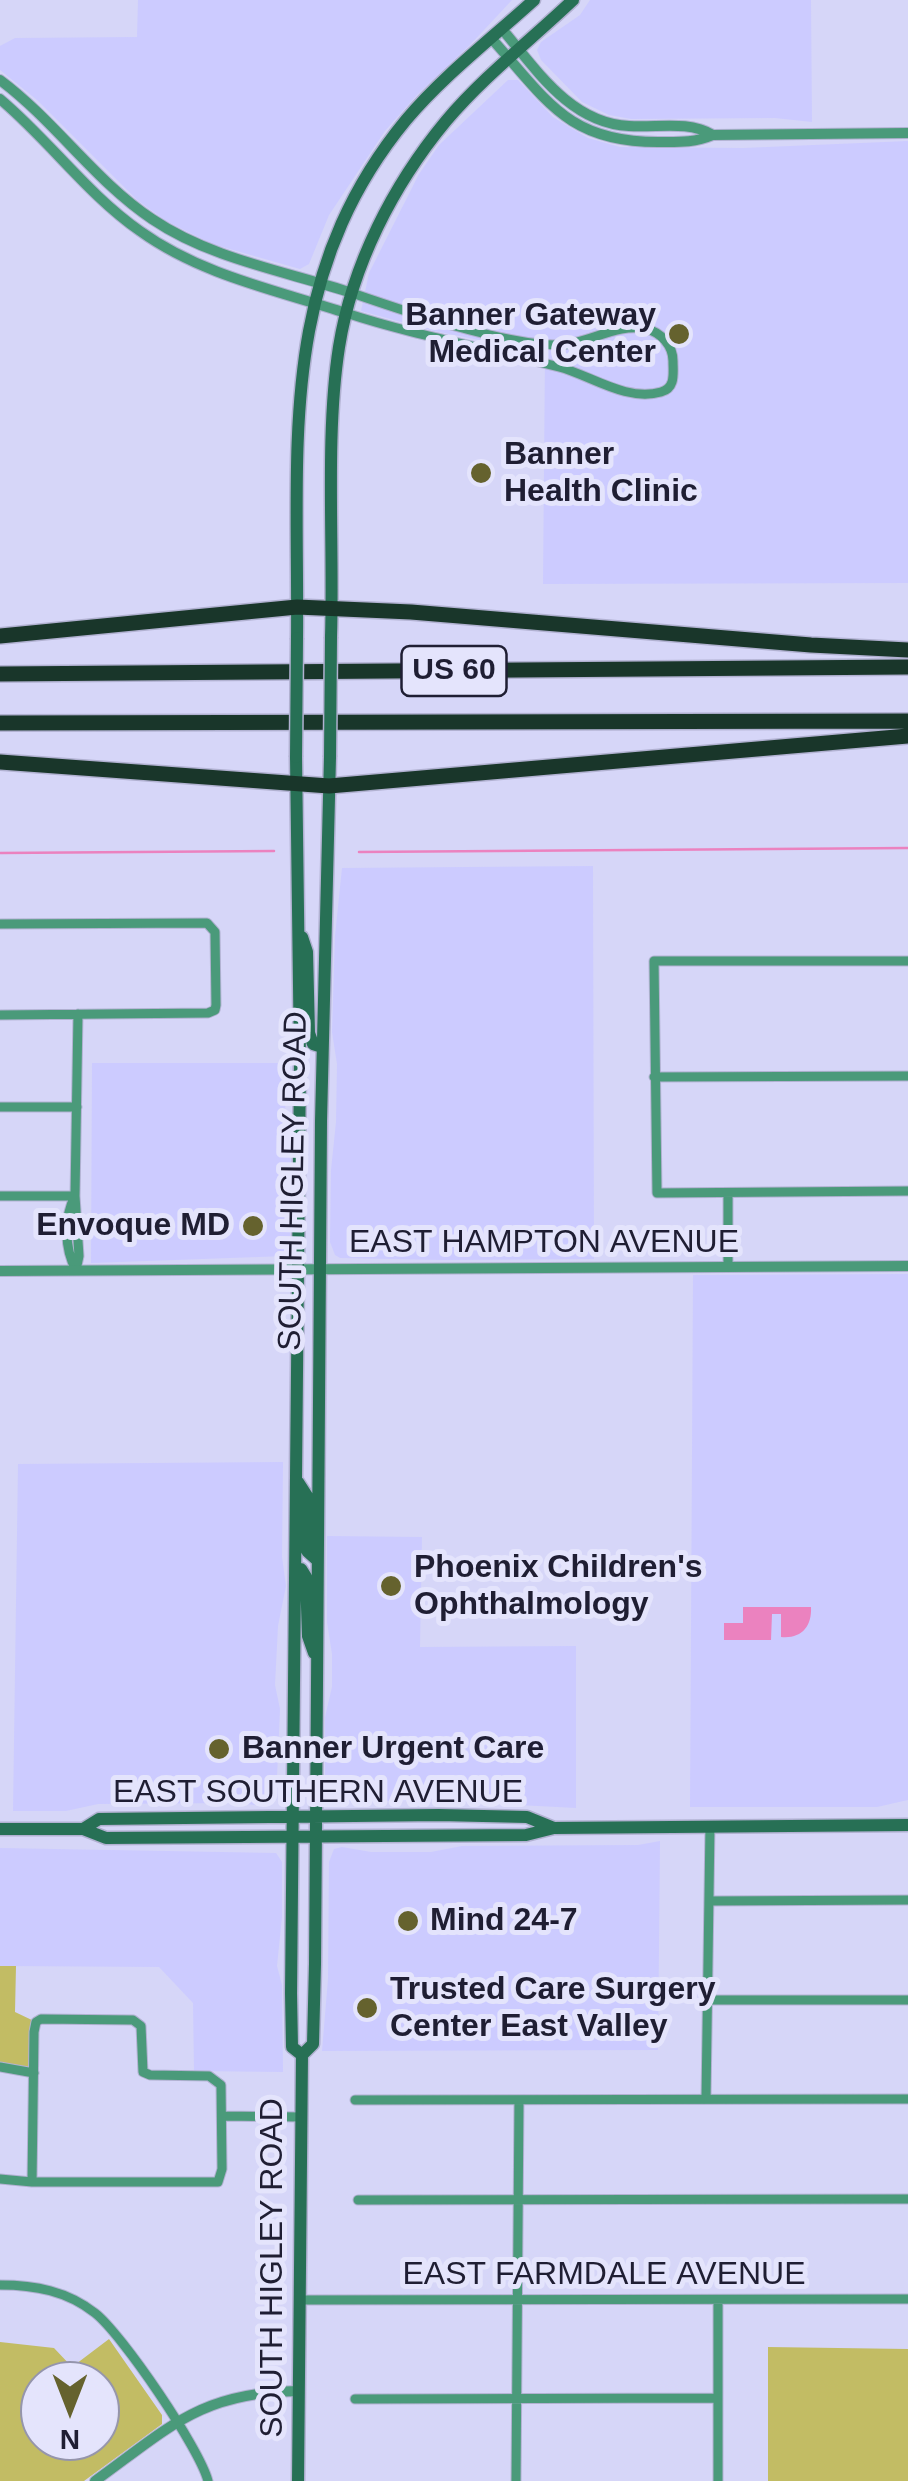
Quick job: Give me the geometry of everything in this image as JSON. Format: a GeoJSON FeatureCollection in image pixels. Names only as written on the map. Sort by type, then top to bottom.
{"type":"FeatureCollection","features":[{"type":"Feature","properties":{"kind":"highway"},"geometry":{"type":"LineString","coordinates":[[0,636],[298,607],[412,612],[908,650]]}},
{"type":"Feature","properties":{"kind":"highway","name":"US 60"},"geometry":{"type":"LineString","coordinates":[[0,674],[908,667]]}},
{"type":"Feature","properties":{"kind":"highway","name":"US 60"},"geometry":{"type":"LineString","coordinates":[[0,724],[908,721]]}},
{"type":"Feature","properties":{"kind":"highway"},"geometry":{"type":"LineString","coordinates":[[0,762],[330,786],[908,736]]}},
{"type":"Feature","properties":{"kind":"main road","name":"SOUTH HIGLEY ROAD"},"geometry":{"type":"LineString","coordinates":[[302,2055],[292,2048],[292,1815],[298,1270],[295,785],[298,414],[303,356],[319,282],[346,214],[376,160],[424,100],[534,0]]}},
{"type":"Feature","properties":{"kind":"main road","name":"SOUTH HIGLEY ROAD"},"geometry":{"type":"LineString","coordinates":[[298,2481],[302,2055],[313,2044],[322,1047],[330,786],[334,400],[349,303],[378,228],[420,156],[459,107],[573,0]]}},
{"type":"Feature","properties":{"kind":"main road"},"geometry":{"type":"LineString","coordinates":[[298,926],[308,952],[309,1032],[314,1044],[322,1047]]}},
{"type":"Feature","properties":{"kind":"main road"},"geometry":{"type":"LineString","coordinates":[[297,1480],[307,1496],[307,1551],[317,1560]]}},
{"type":"Feature","properties":{"kind":"main road"},"geometry":{"type":"LineString","coordinates":[[296,1569],[306,1576],[308,1636],[317,1660]]}},
{"type":"Feature","properties":{"kind":"main road","name":"EAST SOUTHERN AVENUE"},"geometry":{"type":"LineString","coordinates":[[84,1829],[100,1819],[292,1815],[527,1817],[554,1828]]}},
{"type":"Feature","properties":{"kind":"main road","name":"EAST SOUTHERN AVENUE"},"geometry":{"type":"LineString","coordinates":[[0,1829],[84,1829],[106,1838],[292,1839],[526,1835],[554,1828],[908,1825]]}},
{"type":"Feature","properties":{"kind":"street"},"geometry":{"type":"LineString","coordinates":[[496,34],[562,98],[600,121],[630,126],[696,126],[712,135],[908,132]]}},
{"type":"Feature","properties":{"kind":"street"},"geometry":{"type":"LineString","coordinates":[[0,80],[150,218],[196,243],[319,282],[349,303],[468,347],[560,367],[630,392],[661,392],[670,387],[674,378],[673,351],[659,335],[646,328],[618,330],[570,344],[542,344],[349,303],[314,302],[230,277],[182,257],[142,233],[0,100]]}},
{"type":"Feature","properties":{"kind":"street"},"geometry":{"type":"LineString","coordinates":[[95,192],[108,182]]}},
{"type":"Feature","properties":{"kind":"street"},"geometry":{"type":"LineString","coordinates":[[0,924],[212,926],[216,932],[215,1010],[208,1013],[0,1015]]}},
{"type":"Feature","properties":{"kind":"street"},"geometry":{"type":"LineString","coordinates":[[908,962],[654,961],[656,1193],[908,1191]]}},
{"type":"Feature","properties":{"kind":"street"},"geometry":{"type":"LineString","coordinates":[[76,1270],[68,1208],[75,1196],[78,1014]]}},
{"type":"Feature","properties":{"kind":"street"},"geometry":{"type":"LineString","coordinates":[[654,1077],[908,1076]]}},
{"type":"Feature","properties":{"kind":"street"},"geometry":{"type":"LineString","coordinates":[[0,1108],[76,1107]]}},
{"type":"Feature","properties":{"kind":"street"},"geometry":{"type":"LineString","coordinates":[[728,1193],[728,1267]]}},
{"type":"Feature","properties":{"kind":"street"},"geometry":{"type":"LineString","coordinates":[[0,1196],[75,1196]]}},
{"type":"Feature","properties":{"kind":"street","name":"EAST HAMPTON AVENUE"},"geometry":{"type":"LineString","coordinates":[[0,1271],[908,1266]]}},
{"type":"Feature","properties":{"kind":"street"},"geometry":{"type":"LineString","coordinates":[[706,2099],[710,1826]]}},
{"type":"Feature","properties":{"kind":"street"},"geometry":{"type":"LineString","coordinates":[[710,1900],[908,1900]]}},
{"type":"Feature","properties":{"kind":"street"},"geometry":{"type":"LineString","coordinates":[[707,2000],[908,2000]]}},
{"type":"Feature","properties":{"kind":"street"},"geometry":{"type":"LineString","coordinates":[[0,2180],[32,2182],[218,2182],[222,2170],[222,2090],[218,2080],[210,2076],[150,2076],[144,2072],[141,2026],[133,2020],[36,2022],[32,2182]]}},
{"type":"Feature","properties":{"kind":"street"},"geometry":{"type":"LineString","coordinates":[[0,2067],[34,2072]]}},
{"type":"Feature","properties":{"kind":"street"},"geometry":{"type":"LineString","coordinates":[[356,2100],[908,2099]]}},
{"type":"Feature","properties":{"kind":"street"},"geometry":{"type":"LineString","coordinates":[[516,2481],[519,2100]]}},
{"type":"Feature","properties":{"kind":"street"},"geometry":{"type":"LineString","coordinates":[[222,2116],[302,2117]]}},
{"type":"Feature","properties":{"kind":"street"},"geometry":{"type":"LineString","coordinates":[[358,2200],[908,2200]]}},
{"type":"Feature","properties":{"kind":"street"},"geometry":{"type":"LineString","coordinates":[[0,2285],[53,2291],[97,2314],[177,2422],[197,2453],[208,2481]]}},
{"type":"Feature","properties":{"kind":"street","name":"EAST FARMDALE AVENUE"},"geometry":{"type":"LineString","coordinates":[[300,2300],[908,2299]]}},
{"type":"Feature","properties":{"kind":"street"},"geometry":{"type":"LineString","coordinates":[[718,2301],[718,2481]]}},
{"type":"Feature","properties":{"kind":"street"},"geometry":{"type":"LineString","coordinates":[[95,2481],[177,2422],[216,2402],[242,2394],[299,2392]]}},
{"type":"Feature","properties":{"kind":"street"},"geometry":{"type":"LineString","coordinates":[[355,2399],[718,2398]]}},
{"type":"Feature","properties":{"kind":"shaded area"},"geometry":{"type":"Polygon","coordinates":[[[138,0],[512,0],[385,131],[329,215],[309,264],[300,269],[212,244],[166,221],[137,200],[37,100],[0,70],[0,46],[15,38],[137,37],[138,0]]]}},
{"type":"Feature","properties":{"kind":"shaded area"},"geometry":{"type":"Polygon","coordinates":[[[590,0],[811,0],[812,122],[775,118],[631,119],[609,115],[582,102],[541,60],[537,50],[541,42],[580,15],[590,0]]]}},
{"type":"Feature","properties":{"kind":"shaded area","name":"Banner Gateway Medical Center"},"geometry":{"type":"Polygon","coordinates":[[[508,80],[518,80],[553,117],[571,128],[588,138],[620,147],[743,148],[908,141],[908,583],[543,584],[545,353],[434,331],[361,311],[369,273],[419,174],[439,145],[508,80]]]}},
{"type":"Feature","properties":{"kind":"shaded area"},"geometry":{"type":"Polygon","coordinates":[[[593,866],[594,1259],[444,1260],[335,1255],[330,1242],[337,1064],[332,1032],[342,868],[593,866]]]}},
{"type":"Feature","properties":{"kind":"shaded area"},"geometry":{"type":"Polygon","coordinates":[[[92,1063],[286,1063],[285,1122],[291,1149],[290,1244],[286,1256],[91,1263],[92,1063]]]}},
{"type":"Feature","properties":{"kind":"shaded area"},"geometry":{"type":"Polygon","coordinates":[[[908,1274],[908,1800],[877,1807],[690,1807],[693,1275],[908,1274]]]}},
{"type":"Feature","properties":{"kind":"shaded area"},"geometry":{"type":"Polygon","coordinates":[[[283,1462],[282,1557],[286,1586],[278,1626],[275,1685],[280,1709],[276,1800],[265,1806],[98,1804],[66,1811],[13,1811],[18,1464],[283,1462]]]}},
{"type":"Feature","properties":{"kind":"shaded area"},"geometry":{"type":"Polygon","coordinates":[[[327,1536],[422,1537],[420,1647],[576,1646],[576,1808],[330,1799],[325,1789],[325,1717],[332,1687],[327,1536]]]}},
{"type":"Feature","properties":{"kind":"shaded area"},"geometry":{"type":"Polygon","coordinates":[[[743,1607],[811,1607],[811,1614],[804,1630],[794,1636],[781,1637],[781,1614],[772,1614],[771,1640],[724,1640],[724,1623],[743,1623],[743,1607]]]}},
{"type":"Feature","properties":{"kind":"shaded area"},"geometry":{"type":"Polygon","coordinates":[[[660,1841],[658,2050],[322,2051],[328,1979],[329,1862],[334,1849],[431,1852],[462,1846],[638,1845],[660,1841]]]}},
{"type":"Feature","properties":{"kind":"shaded area"},"geometry":{"type":"Polygon","coordinates":[[[0,1848],[276,1853],[282,1862],[277,1966],[282,1985],[283,2072],[194,2071],[193,2003],[159,1967],[0,1966],[0,1848]]]}},
{"type":"Feature","properties":{"kind":"shaded area"},"geometry":{"type":"Polygon","coordinates":[[[0,1966],[16,1966],[15,2012],[36,2022],[34,2073],[0,2067],[0,1966]]]}},
{"type":"Feature","properties":{"kind":"shaded area"},"geometry":{"type":"Polygon","coordinates":[[[109,2339],[162,2415],[162,2424],[120,2455],[120,2361],[80,2361],[109,2339]]]}},
{"type":"Feature","properties":{"kind":"shaded area"},"geometry":{"type":"Polygon","coordinates":[[[0,2342],[54,2348],[66,2361],[20,2361],[20,2461],[111,2461],[84,2481],[0,2481],[0,2342]]]}},
{"type":"Feature","properties":{"kind":"shaded area"},"geometry":{"type":"Polygon","coordinates":[[[768,2347],[908,2349],[908,2481],[768,2481],[768,2347]]]}},
{"type":"Feature","properties":{"kind":"waterway"},"geometry":{"type":"LineString","coordinates":[[359,852],[908,848]]}},
{"type":"Feature","properties":{"kind":"waterway"},"geometry":{"type":"LineString","coordinates":[[0,853],[274,851]]}},
{"type":"Feature","properties":{"kind":"place","name":"Banner Gateway Medical Center"},"geometry":{"type":"Point","coordinates":[679,334]}},
{"type":"Feature","properties":{"kind":"place","name":"Banner Health Clinic"},"geometry":{"type":"Point","coordinates":[481,473]}},
{"type":"Feature","properties":{"kind":"place","name":"Envoque MD"},"geometry":{"type":"Point","coordinates":[253,1226]}},
{"type":"Feature","properties":{"kind":"place","name":"Phoenix Children's Ophthalmology"},"geometry":{"type":"Point","coordinates":[391,1586]}},
{"type":"Feature","properties":{"kind":"place","name":"Banner Urgent Care"},"geometry":{"type":"Point","coordinates":[219,1749]}},
{"type":"Feature","properties":{"kind":"place","name":"Mind 24-7"},"geometry":{"type":"Point","coordinates":[408,1921]}},
{"type":"Feature","properties":{"kind":"place","name":"Trusted Care Surgery Center East Valley"},"geometry":{"type":"Point","coordinates":[367,2008]}}]}
